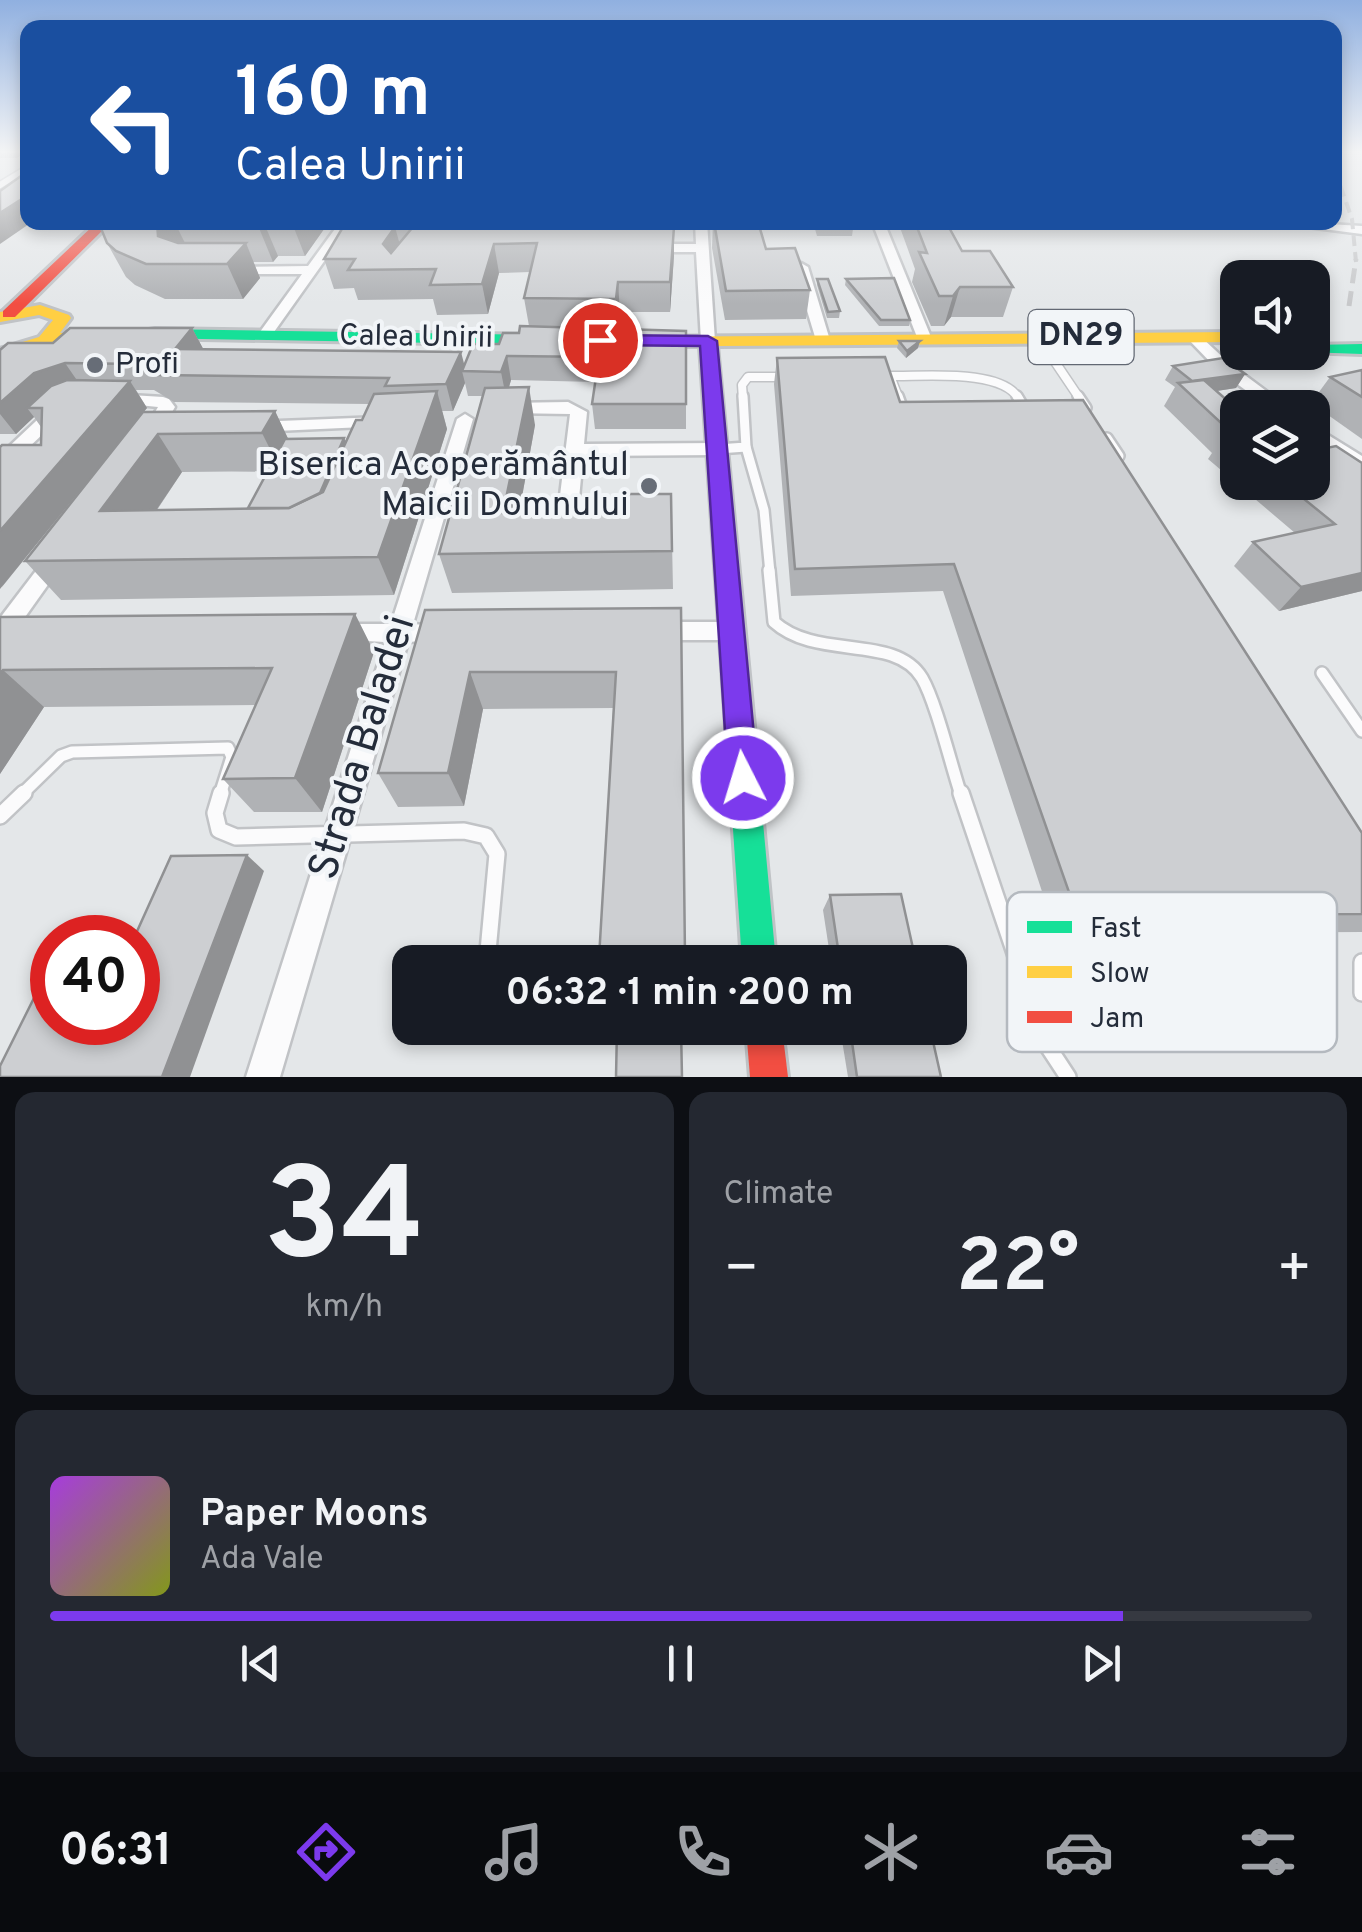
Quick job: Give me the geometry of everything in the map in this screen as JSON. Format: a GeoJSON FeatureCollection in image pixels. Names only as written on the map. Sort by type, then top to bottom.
{"type":"FeatureCollection","features":[{"type":"Feature","properties":{"kind":"main road"},"geometry":{"type":"LineString","coordinates":[[5,315],[70,260],[98,230]]}},
{"type":"Feature","properties":{"kind":"main road"},"geometry":{"type":"LineString","coordinates":[[4,355],[53,325],[70,260]]}},
{"type":"Feature","properties":{"kind":"main road","name":"Calea Unirii"},"geometry":{"type":"LineString","coordinates":[[5,315],[53,325],[141,334],[560,340]]}},
{"type":"Feature","properties":{"kind":"main road"},"geometry":{"type":"LineString","coordinates":[[1330,337],[1362,336]]}},
{"type":"Feature","properties":{"kind":"main road","name":"DN29"},"geometry":{"type":"LineString","coordinates":[[751,342],[924,337],[1220,348]]}},
{"type":"Feature","properties":{"kind":"main road","name":"DN29"},"geometry":{"type":"LineString","coordinates":[[619,340],[751,342],[812,348],[1047,350],[1201,345],[1220,341]]}},
{"type":"Feature","properties":{"kind":"main road"},"geometry":{"type":"LineString","coordinates":[[708,341],[758,945]]}},
{"type":"Feature","properties":{"kind":"main road"},"geometry":{"type":"LineString","coordinates":[[1330,350],[1362,349]]}},
{"type":"Feature","properties":{"kind":"main road"},"geometry":{"type":"LineString","coordinates":[[766,1045],[769,1077]]}},
{"type":"Feature","properties":{"kind":"street"},"geometry":{"type":"LineString","coordinates":[[264,336],[340,230]]}},
{"type":"Feature","properties":{"kind":"street"},"geometry":{"type":"LineString","coordinates":[[701,230],[708,341]]}},
{"type":"Feature","properties":{"kind":"street"},"geometry":{"type":"LineString","coordinates":[[881,230],[924,337]]}},
{"type":"Feature","properties":{"kind":"street"},"geometry":{"type":"LineString","coordinates":[[327,248],[345,248]]}},
{"type":"Feature","properties":{"kind":"street"},"geometry":{"type":"LineString","coordinates":[[636,248],[702,248]]}},
{"type":"Feature","properties":{"kind":"street"},"geometry":{"type":"LineString","coordinates":[[798,258],[822,337]]}},
{"type":"Feature","properties":{"kind":"street"},"geometry":{"type":"LineString","coordinates":[[216,270],[312,270]]}},
{"type":"Feature","properties":{"kind":"street"},"geometry":{"type":"LineString","coordinates":[[1201,345],[1258,390]]}},
{"type":"Feature","properties":{"kind":"street"},"geometry":{"type":"LineString","coordinates":[[101,398],[163,402],[167,407],[154,432],[135,453]]}},
{"type":"Feature","properties":{"kind":"street"},"geometry":{"type":"LineString","coordinates":[[0,465],[62,406],[73,402]]}},
{"type":"Feature","properties":{"kind":"street","name":"Strada Baladei"},"geometry":{"type":"LineString","coordinates":[[263,1077],[470,415],[576,408],[577,450]]}},
{"type":"Feature","properties":{"kind":"street"},"geometry":{"type":"LineString","coordinates":[[240,427],[380,428]]}},
{"type":"Feature","properties":{"kind":"street"},"geometry":{"type":"LineString","coordinates":[[154,432],[182,429]]}},
{"type":"Feature","properties":{"kind":"street"},"geometry":{"type":"LineString","coordinates":[[1330,443],[1362,465]]}},
{"type":"Feature","properties":{"kind":"street"},"geometry":{"type":"LineString","coordinates":[[567,520],[577,450],[718,449]]}},
{"type":"Feature","properties":{"kind":"street"},"geometry":{"type":"LineString","coordinates":[[0,635],[68,544]]}},
{"type":"Feature","properties":{"kind":"street"},"geometry":{"type":"LineString","coordinates":[[633,632],[730,631]]}},
{"type":"Feature","properties":{"kind":"street"},"geometry":{"type":"LineString","coordinates":[[305,634],[458,632]]}},
{"type":"Feature","properties":{"kind":"street"},"geometry":{"type":"LineString","coordinates":[[0,635],[38,635]]}},
{"type":"Feature","properties":{"kind":"lane"},"geometry":{"type":"LineString","coordinates":[[1047,350],[1119,456]]}},
{"type":"Feature","properties":{"kind":"lane"},"geometry":{"type":"LineString","coordinates":[[870,376],[890,376],[1004,382],[1014,388],[1023,406],[1014,413],[910,411],[902,407],[890,376],[884,358]]}},
{"type":"Feature","properties":{"kind":"lane"},"geometry":{"type":"LineString","coordinates":[[793,377],[748,378],[742,385],[746,447],[764,510],[774,622],[793,639],[813,647],[878,651],[901,660],[921,676],[1007,928]]}},
{"type":"Feature","properties":{"kind":"lane"},"geometry":{"type":"LineString","coordinates":[[718,449],[746,447]]}},
{"type":"Feature","properties":{"kind":"lane"},"geometry":{"type":"LineString","coordinates":[[1322,673],[1362,731]]}},
{"type":"Feature","properties":{"kind":"lane"},"geometry":{"type":"LineString","coordinates":[[0,816],[61,756],[72,752],[228,748],[232,757],[215,813],[219,830],[236,837],[464,831],[486,836],[497,854],[489,945]]}},
{"type":"Feature","properties":{"kind":"lane"},"geometry":{"type":"LineString","coordinates":[[1362,962],[1358,987],[1362,993]]}},
{"type":"Feature","properties":{"kind":"lane"},"geometry":{"type":"LineString","coordinates":[[1052,1052],[1068,1077]]}},
{"type":"Feature","properties":{"kind":"building"},"geometry":{"type":"Polygon","coordinates":[[[0,203],[15,203],[0,213],[0,203]]]}},
{"type":"Feature","properties":{"kind":"building"},"geometry":{"type":"Polygon","coordinates":[[[102,230],[158,230],[158,236],[178,243],[246,243],[227,264],[146,264],[107,243],[102,230]]]}},
{"type":"Feature","properties":{"kind":"building"},"geometry":{"type":"Polygon","coordinates":[[[341,230],[393,230],[383,244],[391,253],[410,230],[674,230],[670,282],[618,282],[616,299],[524,298],[537,243],[494,244],[482,284],[430,285],[436,269],[348,270],[355,259],[324,259],[341,230]]]}},
{"type":"Feature","properties":{"kind":"building"},"geometry":{"type":"Polygon","coordinates":[[[715,230],[760,230],[766,249],[795,248],[810,290],[726,291],[715,230]]]}},
{"type":"Feature","properties":{"kind":"building"},"geometry":{"type":"Polygon","coordinates":[[[918,230],[950,230],[962,251],[990,251],[1013,287],[960,287],[953,296],[939,296],[919,252],[927,253],[918,230]]]}},
{"type":"Feature","properties":{"kind":"building"},"geometry":{"type":"Polygon","coordinates":[[[894,278],[910,320],[881,320],[846,279],[894,278]]]}},
{"type":"Feature","properties":{"kind":"building"},"geometry":{"type":"Polygon","coordinates":[[[817,279],[828,279],[840,311],[828,312],[817,279]]]}},
{"type":"Feature","properties":{"kind":"building"},"geometry":{"type":"Polygon","coordinates":[[[520,326],[686,331],[686,404],[592,404],[599,357],[507,356],[501,372],[462,371],[473,344],[499,344],[503,333],[519,333],[520,326]]]}},
{"type":"Feature","properties":{"kind":"building"},"geometry":{"type":"Polygon","coordinates":[[[70,328],[192,328],[175,349],[461,352],[446,384],[385,386],[389,378],[158,375],[138,364],[65,363],[34,373],[0,403],[0,350],[8,343],[53,343],[70,328]]]}},
{"type":"Feature","properties":{"kind":"building"},"geometry":{"type":"Polygon","coordinates":[[[899,341],[920,341],[907,351],[899,341]]]}},
{"type":"Feature","properties":{"kind":"building"},"geometry":{"type":"Polygon","coordinates":[[[885,357],[900,402],[1083,400],[1362,833],[1362,914],[1337,914],[1337,892],[1069,892],[954,564],[795,569],[777,358],[885,357]]]}},
{"type":"Feature","properties":{"kind":"building"},"geometry":{"type":"Polygon","coordinates":[[[1220,358],[1220,370],[1240,370],[1245,374],[1192,381],[1173,366],[1220,358]]]}},
{"type":"Feature","properties":{"kind":"building"},"geometry":{"type":"Polygon","coordinates":[[[1362,370],[1362,397],[1330,377],[1362,370]]]}},
{"type":"Feature","properties":{"kind":"building"},"geometry":{"type":"Polygon","coordinates":[[[67,380],[130,381],[0,531],[0,447],[41,445],[42,408],[27,408],[51,386],[67,380]]]}},
{"type":"Feature","properties":{"kind":"building"},"geometry":{"type":"Polygon","coordinates":[[[1204,380],[1220,394],[1220,422],[1178,383],[1204,380]]]}},
{"type":"Feature","properties":{"kind":"building"},"geometry":{"type":"Polygon","coordinates":[[[529,387],[503,513],[622,512],[623,494],[671,494],[672,551],[439,554],[485,388],[529,387]]]}},
{"type":"Feature","properties":{"kind":"building"},"geometry":{"type":"Polygon","coordinates":[[[437,391],[378,557],[25,561],[143,412],[275,411],[262,433],[158,434],[100,511],[289,508],[323,492],[356,420],[362,420],[374,394],[437,391]]]}},
{"type":"Feature","properties":{"kind":"building"},"geometry":{"type":"Polygon","coordinates":[[[344,438],[320,493],[289,508],[248,508],[285,439],[344,438]]]}},
{"type":"Feature","properties":{"kind":"building"},"geometry":{"type":"Polygon","coordinates":[[[1336,446],[1362,463],[1362,573],[1301,587],[1253,542],[1335,524],[1305,500],[1330,500],[1330,447],[1336,446]]]}},
{"type":"Feature","properties":{"kind":"building"},"geometry":{"type":"Polygon","coordinates":[[[681,608],[685,945],[600,945],[616,672],[470,672],[448,773],[378,773],[425,610],[681,608]]]}},
{"type":"Feature","properties":{"kind":"building"},"geometry":{"type":"Polygon","coordinates":[[[355,614],[295,778],[223,779],[272,668],[3,670],[0,674],[0,617],[355,614]]]}},
{"type":"Feature","properties":{"kind":"building"},"geometry":{"type":"Polygon","coordinates":[[[247,855],[162,1077],[0,1077],[0,1066],[30,1006],[30,1045],[160,1045],[160,915],[144,915],[171,856],[247,855]]]}},
{"type":"Feature","properties":{"kind":"building"},"geometry":{"type":"Polygon","coordinates":[[[901,894],[912,945],[837,945],[830,895],[901,894]]]}},
{"type":"Feature","properties":{"kind":"building"},"geometry":{"type":"Polygon","coordinates":[[[617,1045],[681,1045],[682,1077],[616,1077],[617,1045]]]}},
{"type":"Feature","properties":{"kind":"building"},"geometry":{"type":"Polygon","coordinates":[[[852,1045],[934,1045],[941,1077],[857,1077],[852,1045]]]}},
{"type":"Feature","properties":{"kind":"railway"},"geometry":{"type":"LineString","coordinates":[[1347,203],[1356,260]]}},
{"type":"Feature","properties":{"kind":"railway"},"geometry":{"type":"LineString","coordinates":[[1349,306],[1356,260]]}},
{"type":"Feature","properties":{"kind":"traffic: fast"},"geometry":{"type":"LineString","coordinates":[[155,334],[546,340]]}},
{"type":"Feature","properties":{"kind":"traffic: fast"},"geometry":{"type":"LineString","coordinates":[[1330,350],[1362,349]]}},
{"type":"Feature","properties":{"kind":"traffic: fast"},"geometry":{"type":"LineString","coordinates":[[740,726],[758,945]]}},
{"type":"Feature","properties":{"kind":"traffic: slow"},"geometry":{"type":"LineString","coordinates":[[0,317],[40,310],[63,318],[46,340],[0,354]]}},
{"type":"Feature","properties":{"kind":"traffic: slow"},"geometry":{"type":"LineString","coordinates":[[46,339],[101,336]]}},
{"type":"Feature","properties":{"kind":"traffic: slow"},"geometry":{"type":"LineString","coordinates":[[640,341],[1220,337]]}},
{"type":"Feature","properties":{"kind":"traffic: slow"},"geometry":{"type":"LineString","coordinates":[[708,341],[740,726]]}},
{"type":"Feature","properties":{"kind":"traffic: jam"},"geometry":{"type":"LineString","coordinates":[[9,314],[97,230]]}},
{"type":"Feature","properties":{"kind":"traffic: jam"},"geometry":{"type":"LineString","coordinates":[[766,1045],[769,1077]]}},
{"type":"Feature","properties":{"kind":"place","name":"Profi"},"geometry":{"type":"Point","coordinates":[95,365]}},
{"type":"Feature","properties":{"kind":"place","name":"Biserica Acoperământul Maicii Domnului"},"geometry":{"type":"Point","coordinates":[649,486]}},
{"type":"Feature","properties":{"kind":"route"},"geometry":{"type":"LineString","coordinates":[[600,340],[708,341],[743,778]]}}]}
